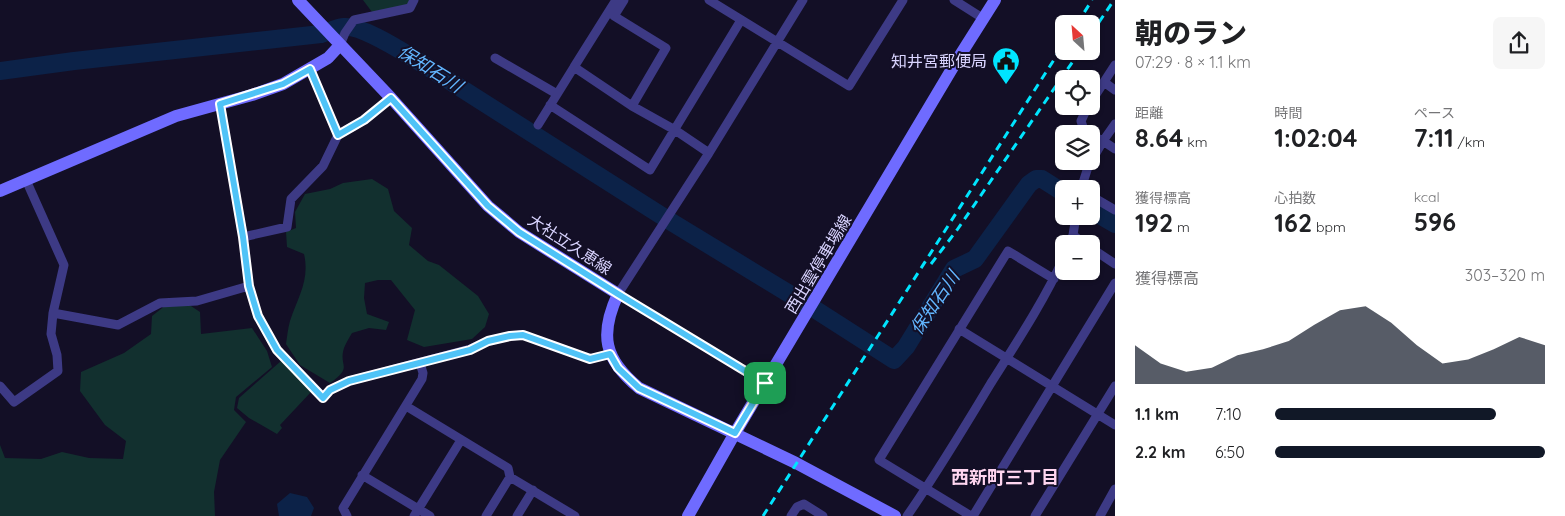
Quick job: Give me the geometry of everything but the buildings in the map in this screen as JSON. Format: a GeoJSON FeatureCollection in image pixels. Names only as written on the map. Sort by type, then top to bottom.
{"type":"FeatureCollection","features":[{"type":"Feature","properties":{"kind":"main road","name":"大社立久恵線"},"geometry":{"type":"LineString","coordinates":[[298,0],[322,25],[339,38],[494,211],[519,232],[618,294],[610,313],[607,327],[610,354],[618,368],[639,388],[796,463],[895,516]]}},
{"type":"Feature","properties":{"kind":"main road","name":"西出雲停車場線"},"geometry":{"type":"LineString","coordinates":[[688,516],[735,433],[959,57],[995,0]]}},
{"type":"Feature","properties":{"kind":"main road"},"geometry":{"type":"LineString","coordinates":[[0,191],[176,116],[283,84],[328,58],[339,38]]}},
{"type":"Feature","properties":{"kind":"street"},"geometry":{"type":"LineString","coordinates":[[339,38],[354,20],[410,8],[414,0]]}},
{"type":"Feature","properties":{"kind":"street"},"geometry":{"type":"LineString","coordinates":[[538,125],[616,0]]}},
{"type":"Feature","properties":{"kind":"street"},"geometry":{"type":"LineString","coordinates":[[624,0],[614,16],[666,48],[632,106]]}},
{"type":"Feature","properties":{"kind":"street"},"geometry":{"type":"LineString","coordinates":[[709,0],[849,86],[903,0]]}},
{"type":"Feature","properties":{"kind":"street"},"geometry":{"type":"LineString","coordinates":[[765,383],[618,294],[709,153],[803,0]]}},
{"type":"Feature","properties":{"kind":"street"},"geometry":{"type":"LineString","coordinates":[[954,0],[981,24]]}},
{"type":"Feature","properties":{"kind":"street"},"geometry":{"type":"LineString","coordinates":[[550,105],[650,170],[741,20]]}},
{"type":"Feature","properties":{"kind":"street"},"geometry":{"type":"LineString","coordinates":[[494,58],[557,94]]}},
{"type":"Feature","properties":{"kind":"street"},"geometry":{"type":"LineString","coordinates":[[1100,88],[1115,65]]}},
{"type":"Feature","properties":{"kind":"street"},"geometry":{"type":"LineString","coordinates":[[574,67],[632,106],[675,130],[709,153]]}},
{"type":"Feature","properties":{"kind":"street"},"geometry":{"type":"LineString","coordinates":[[310,69],[338,135]]}},
{"type":"Feature","properties":{"kind":"street"},"geometry":{"type":"LineString","coordinates":[[1104,82],[1115,90]]}},
{"type":"Feature","properties":{"kind":"street"},"geometry":{"type":"LineString","coordinates":[[243,237],[287,227],[291,199],[323,166],[338,135],[364,120],[391,98]]}},
{"type":"Feature","properties":{"kind":"street"},"geometry":{"type":"LineString","coordinates":[[220,104],[243,237],[249,286],[258,316],[277,350],[323,398],[330,390],[349,381],[470,350],[488,341],[510,336],[523,335],[590,359],[610,354]]}},
{"type":"Feature","properties":{"kind":"street"},"geometry":{"type":"LineString","coordinates":[[1084,180],[1088,167],[1115,124]]}},
{"type":"Feature","properties":{"kind":"street"},"geometry":{"type":"LineString","coordinates":[[1100,140],[1115,149]]}},
{"type":"Feature","properties":{"kind":"street"},"geometry":{"type":"LineString","coordinates":[[0,386],[14,402],[58,371],[57,355],[51,334],[53,313],[64,265],[26,180]]}},
{"type":"Feature","properties":{"kind":"street"},"geometry":{"type":"LineString","coordinates":[[1100,201],[1115,210]]}},
{"type":"Feature","properties":{"kind":"street"},"geometry":{"type":"LineString","coordinates":[[907,516],[926,489],[1054,279],[1008,251],[879,460],[926,489],[972,516],[1115,284]]}},
{"type":"Feature","properties":{"kind":"street"},"geometry":{"type":"LineString","coordinates":[[1100,254],[1115,264]]}},
{"type":"Feature","properties":{"kind":"street"},"geometry":{"type":"LineString","coordinates":[[53,313],[118,325],[160,303],[197,301],[249,286]]}},
{"type":"Feature","properties":{"kind":"street"},"geometry":{"type":"LineString","coordinates":[[959,330],[1115,425]]}},
{"type":"Feature","properties":{"kind":"street"},"geometry":{"type":"LineString","coordinates":[[347,516],[343,508],[422,379],[423,373],[420,363]]}},
{"type":"Feature","properties":{"kind":"street"},"geometry":{"type":"LineString","coordinates":[[1035,516],[1115,386]]}},
{"type":"Feature","properties":{"kind":"street"},"geometry":{"type":"LineString","coordinates":[[406,406],[508,468],[510,477],[486,516]]}},
{"type":"Feature","properties":{"kind":"street"},"geometry":{"type":"LineString","coordinates":[[416,513],[461,440]]}},
{"type":"Feature","properties":{"kind":"street"},"geometry":{"type":"LineString","coordinates":[[362,475],[416,513],[430,516]]}},
{"type":"Feature","properties":{"kind":"street"},"geometry":{"type":"LineString","coordinates":[[510,477],[575,516]]}},
{"type":"Feature","properties":{"kind":"street"},"geometry":{"type":"LineString","coordinates":[[1100,516],[1115,489]]}},
{"type":"Feature","properties":{"kind":"street"},"geometry":{"type":"LineString","coordinates":[[517,516],[533,490]]}},
{"type":"Feature","properties":{"kind":"street"},"geometry":{"type":"LineString","coordinates":[[791,516],[797,506],[804,504],[823,516]]}},
{"type":"Feature","properties":{"kind":"green space"},"geometry":{"type":"Polygon","coordinates":[[[363,0],[411,0],[407,5],[372,12],[363,0]]]}},
{"type":"Feature","properties":{"kind":"green space"},"geometry":{"type":"Polygon","coordinates":[[[372,179],[388,189],[394,211],[412,228],[409,245],[428,261],[439,265],[478,296],[489,314],[485,327],[472,339],[424,347],[407,340],[415,310],[391,280],[365,283],[364,298],[367,314],[389,322],[386,330],[369,328],[352,333],[344,348],[343,369],[330,383],[300,365],[286,344],[290,321],[304,280],[305,263],[304,254],[287,247],[286,232],[296,228],[295,212],[305,194],[330,189],[343,183],[372,179]]]}},
{"type":"Feature","properties":{"kind":"green space"},"geometry":{"type":"Polygon","coordinates":[[[188,304],[200,312],[201,334],[252,328],[267,351],[272,367],[236,397],[234,410],[246,422],[220,460],[214,492],[215,516],[0,516],[0,445],[5,458],[41,459],[62,452],[89,458],[123,459],[126,441],[105,425],[80,391],[81,372],[124,353],[151,334],[152,316],[166,305],[188,304]]]}},
{"type":"Feature","properties":{"kind":"green space"},"geometry":{"type":"Polygon","coordinates":[[[281,361],[311,392],[280,425],[282,428],[277,434],[249,418],[237,408],[239,398],[281,361]]]}},
{"type":"Feature","properties":{"kind":"water"},"geometry":{"type":"Polygon","coordinates":[[[290,493],[307,497],[314,508],[311,516],[279,516],[277,504],[290,493]]]}},
{"type":"Feature","properties":{"kind":"waterway","name":"保知石川"},"geometry":{"type":"LineString","coordinates":[[0,71],[321,34],[344,27],[352,28],[373,35],[406,54],[673,223],[806,304]]}},
{"type":"Feature","properties":{"kind":"waterway","name":"保知石川"},"geometry":{"type":"LineString","coordinates":[[816,310],[894,360],[906,347],[954,269],[975,259],[1029,184],[1036,179],[1042,179],[1055,187]]}},
{"type":"Feature","properties":{"kind":"waterway","name":"保知石川"},"geometry":{"type":"LineString","coordinates":[[1100,215],[1115,224]]}},
{"type":"Feature","properties":{"kind":"railway"},"geometry":{"type":"LineString","coordinates":[[1083,15],[1092,0]]}},
{"type":"Feature","properties":{"kind":"railway"},"geometry":{"type":"LineString","coordinates":[[1100,21],[1114,0]]}},
{"type":"Feature","properties":{"kind":"railway"},"geometry":{"type":"LineString","coordinates":[[763,516],[1055,58]]}},
{"type":"Feature","properties":{"kind":"railway"},"geometry":{"type":"LineString","coordinates":[[931,264],[957,230],[1074,60]]}},
{"type":"Feature","properties":{"kind":"place","name":"知井宮郵便局"},"geometry":{"type":"Point","coordinates":[1006,85]}},
{"type":"Feature","properties":{"kind":"district","name":"西新町三丁目"},"geometry":{"type":"Point","coordinates":[1005,478]}},
{"type":"Feature","properties":{"kind":"route"},"geometry":{"type":"LineString","coordinates":[[310,69],[338,135],[364,120],[391,98],[488,206],[519,232],[765,383],[735,433],[658,395],[639,388],[618,368],[610,354],[590,359],[523,335],[488,341],[470,350],[349,381],[330,390],[323,398],[277,350],[258,316],[249,286],[243,237],[220,104],[283,84],[310,69]]}}]}
